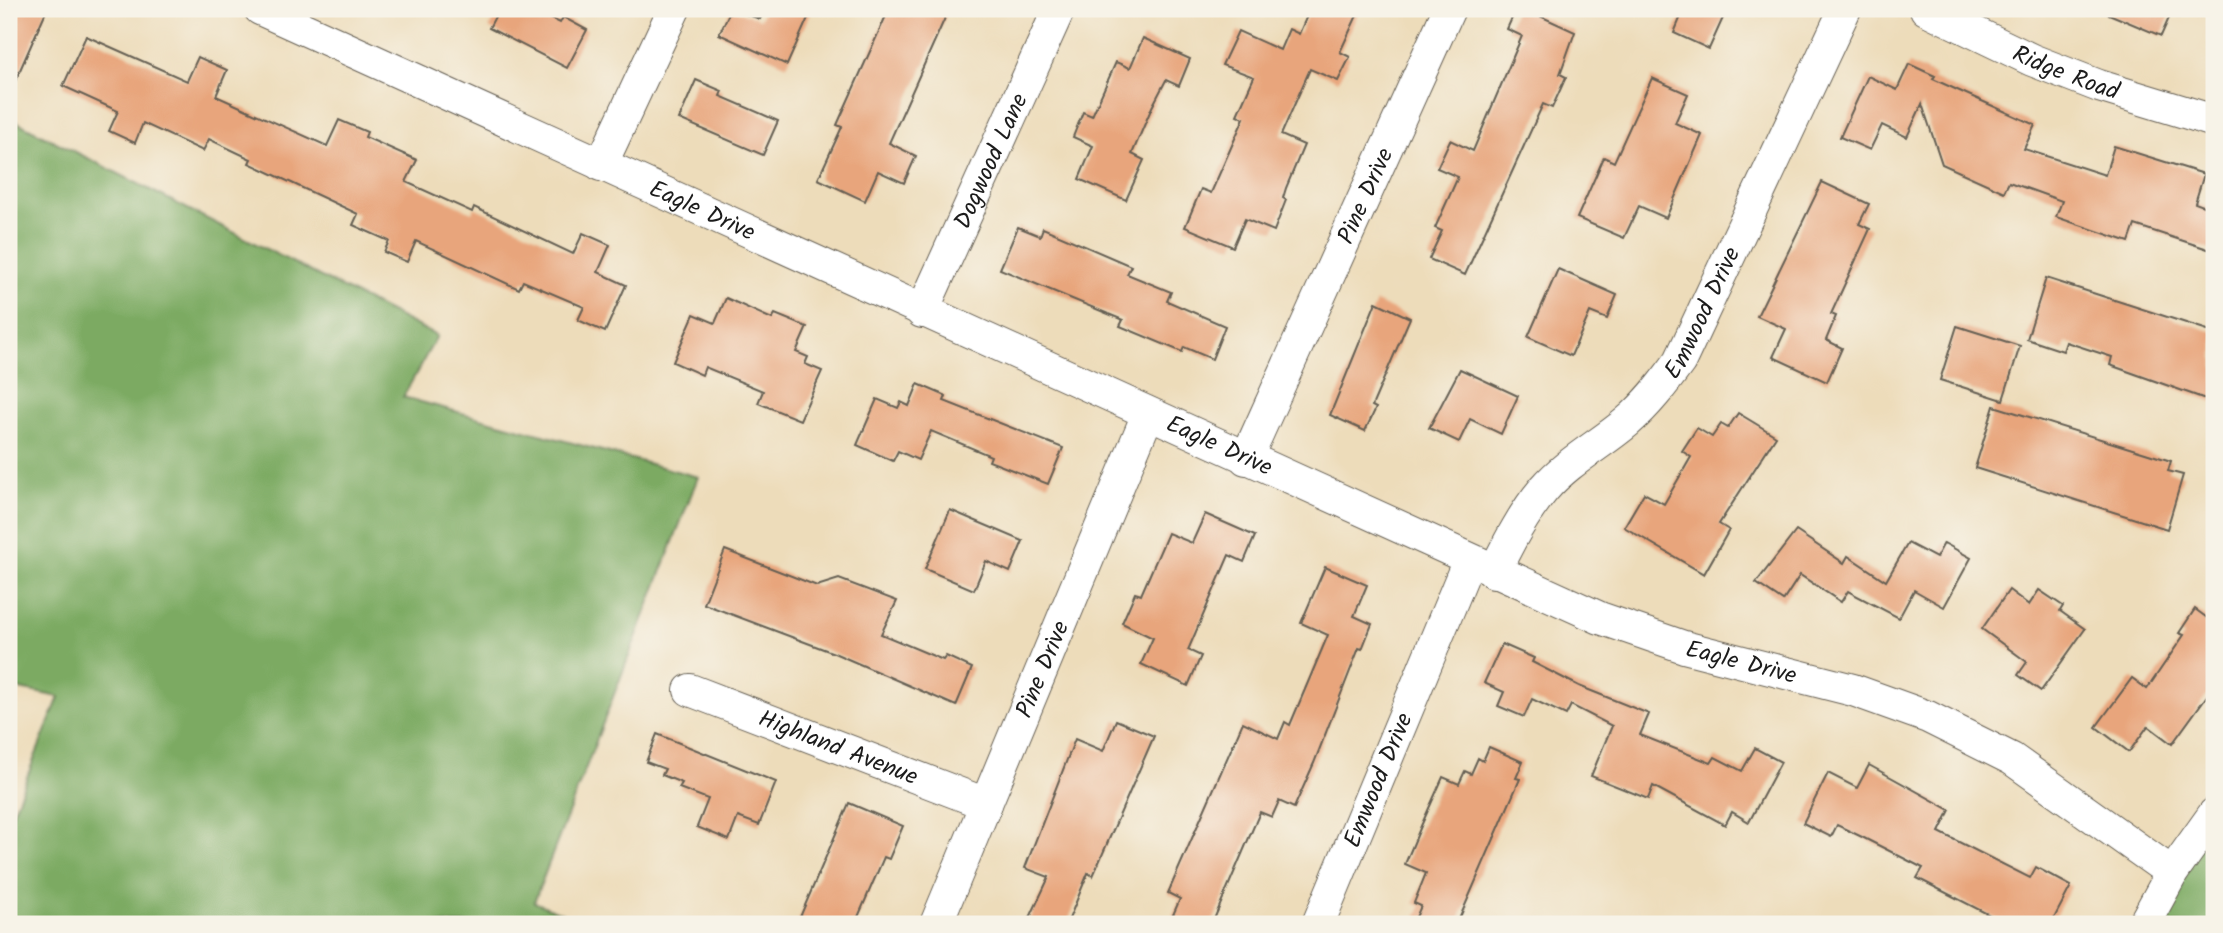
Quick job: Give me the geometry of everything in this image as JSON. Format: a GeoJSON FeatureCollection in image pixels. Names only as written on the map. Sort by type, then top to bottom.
{"type":"FeatureCollection","features":[{"type":"Feature","properties":{"kind":"street"},"geometry":{"type":"LineString","coordinates":[[601,165],[674,9]]}},
{"type":"Feature","properties":{"kind":"street","name":"Dogwood Lane"},"geometry":{"type":"LineString","coordinates":[[922,312],[1059,9]]}},
{"type":"Feature","properties":{"kind":"street","name":"Pine Drive"},"geometry":{"type":"LineString","coordinates":[[1246,458],[1449,9]]}},
{"type":"Feature","properties":{"kind":"street","name":"Emwood Drive"},"geometry":{"type":"LineString","coordinates":[[1318,924],[1482,566],[1545,488],[1571,463],[1635,414],[1654,396],[1680,361],[1844,9]]}},
{"type":"Feature","properties":{"kind":"street","name":"Ridge Road"},"geometry":{"type":"LineString","coordinates":[[1926,9],[2032,61],[2098,86],[2214,121]]}},
{"type":"Feature","properties":{"kind":"street","name":"Eagle Drive"},"geometry":{"type":"LineString","coordinates":[[274,12],[922,312],[1600,618],[1684,647],[1853,690],[1928,717],[2012,759],[2172,873]]}},
{"type":"Feature","properties":{"kind":"street","name":"Pine Drive"},"geometry":{"type":"LineString","coordinates":[[936,924],[1148,414]]}},
{"type":"Feature","properties":{"kind":"street","name":"Highland Avenue"},"geometry":{"type":"LineString","coordinates":[[690,690],[986,804]]}},
{"type":"Feature","properties":{"kind":"street"},"geometry":{"type":"LineString","coordinates":[[2144,924],[2172,873],[2214,814]]}},
{"type":"Feature","properties":{"kind":"green space"},"geometry":{"type":"Polygon","coordinates":[[[9,118],[437,336],[403,397],[698,477],[534,902],[588,924],[9,924],[9,822],[59,697],[9,687],[9,118]]]}},
{"type":"Feature","properties":{"kind":"green space"},"geometry":{"type":"Polygon","coordinates":[[[2214,814],[2214,924],[2153,924],[2214,814]]]}},
{"type":"Feature","properties":{"kind":"building"},"geometry":{"type":"Polygon","coordinates":[[[9,9],[47,9],[9,95],[9,9]]]}},
{"type":"Feature","properties":{"kind":"building"},"geometry":{"type":"Polygon","coordinates":[[[499,9],[532,9],[560,23],[563,17],[587,30],[567,68],[489,28],[499,9]]]}},
{"type":"Feature","properties":{"kind":"building"},"geometry":{"type":"Polygon","coordinates":[[[731,9],[760,19],[765,9],[812,9],[787,65],[719,34],[731,9]]]}},
{"type":"Feature","properties":{"kind":"building"},"geometry":{"type":"Polygon","coordinates":[[[889,9],[949,9],[889,143],[916,156],[904,183],[878,171],[865,201],[818,179],[842,127],[837,125],[889,9]]]}},
{"type":"Feature","properties":{"kind":"building"},"geometry":{"type":"Polygon","coordinates":[[[1310,9],[1360,9],[1340,52],[1350,57],[1338,81],[1310,69],[1281,135],[1304,145],[1286,188],[1283,198],[1286,200],[1274,231],[1245,219],[1233,247],[1185,227],[1201,189],[1211,193],[1244,118],[1237,115],[1254,77],[1222,65],[1238,31],[1280,50],[1289,29],[1299,34],[1310,9]]]}},
{"type":"Feature","properties":{"kind":"building"},"geometry":{"type":"Polygon","coordinates":[[[1516,9],[1543,9],[1540,16],[1575,32],[1560,74],[1566,77],[1552,108],[1543,104],[1465,275],[1429,259],[1442,231],[1435,228],[1458,177],[1437,168],[1450,140],[1473,151],[1522,36],[1507,29],[1516,9]]]}},
{"type":"Feature","properties":{"kind":"building"},"geometry":{"type":"Polygon","coordinates":[[[1684,9],[1727,9],[1709,49],[1674,33],[1684,9]]]}},
{"type":"Feature","properties":{"kind":"building"},"geometry":{"type":"Polygon","coordinates":[[[2097,9],[2173,9],[2161,36],[2097,9]]]}},
{"type":"Feature","properties":{"kind":"building"},"geometry":{"type":"Polygon","coordinates":[[[86,36],[187,81],[198,57],[227,70],[216,96],[327,146],[339,120],[367,132],[365,137],[417,160],[406,182],[472,212],[474,207],[573,254],[583,233],[610,245],[598,272],[626,285],[605,332],[578,320],[584,307],[523,281],[519,289],[416,241],[407,262],[384,252],[389,241],[353,225],[358,214],[249,163],[251,159],[209,139],[203,151],[143,123],[135,143],[109,131],[118,111],[63,86],[86,36]]]}},
{"type":"Feature","properties":{"kind":"building"},"geometry":{"type":"Polygon","coordinates":[[[1143,38],[1190,59],[1179,86],[1166,80],[1152,107],[1132,154],[1144,160],[1126,200],[1079,179],[1093,146],[1073,137],[1083,112],[1092,116],[1116,62],[1130,68],[1143,38]]]}},
{"type":"Feature","properties":{"kind":"building"},"geometry":{"type":"Polygon","coordinates":[[[1909,64],[1935,76],[1933,79],[2035,125],[2024,149],[2105,175],[2114,146],[2204,174],[2195,203],[2214,210],[2214,251],[2135,225],[2129,242],[2056,217],[2062,201],[2009,182],[2004,192],[1942,164],[1922,104],[1907,137],[1882,125],[1870,150],[1840,137],[1868,76],[1897,90],[1909,64]]]}},
{"type":"Feature","properties":{"kind":"building"},"geometry":{"type":"Polygon","coordinates":[[[1652,78],[1688,94],[1675,123],[1702,135],[1666,218],[1639,206],[1624,238],[1577,218],[1604,157],[1614,162],[1652,78]]]}},
{"type":"Feature","properties":{"kind":"building"},"geometry":{"type":"Polygon","coordinates":[[[696,80],[722,91],[720,96],[778,121],[763,155],[679,119],[696,80]]]}},
{"type":"Feature","properties":{"kind":"building"},"geometry":{"type":"Polygon","coordinates":[[[1822,182],[1869,204],[1859,224],[1870,229],[1831,314],[1836,316],[1826,340],[1842,348],[1827,382],[1773,357],[1786,329],[1757,316],[1822,182]]]}},
{"type":"Feature","properties":{"kind":"building"},"geometry":{"type":"Polygon","coordinates":[[[1018,227],[1040,236],[1043,228],[1131,266],[1127,274],[1171,292],[1167,301],[1225,326],[1212,359],[1184,347],[1182,352],[1120,326],[1123,320],[1000,269],[1018,227]]]}},
{"type":"Feature","properties":{"kind":"building"},"geometry":{"type":"Polygon","coordinates":[[[1558,269],[1617,295],[1607,319],[1590,312],[1571,356],[1528,337],[1558,269]]]}},
{"type":"Feature","properties":{"kind":"building"},"geometry":{"type":"Polygon","coordinates":[[[2046,278],[2214,332],[2214,402],[2110,365],[2112,357],[2066,342],[2063,351],[2027,339],[2046,278]]]}},
{"type":"Feature","properties":{"kind":"building"},"geometry":{"type":"Polygon","coordinates":[[[726,298],[772,319],[775,314],[807,327],[796,352],[808,357],[805,364],[822,371],[800,420],[758,403],[763,391],[705,367],[702,375],[673,362],[694,314],[715,323],[726,298]]]}},
{"type":"Feature","properties":{"kind":"building"},"geometry":{"type":"Polygon","coordinates":[[[1376,302],[1410,318],[1372,406],[1376,408],[1365,431],[1330,415],[1376,302]]]}},
{"type":"Feature","properties":{"kind":"building"},"geometry":{"type":"Polygon","coordinates":[[[1957,326],[2020,346],[2003,400],[1940,380],[1957,326]]]}},
{"type":"Feature","properties":{"kind":"building"},"geometry":{"type":"Polygon","coordinates":[[[1460,369],[1518,396],[1501,434],[1470,419],[1459,442],[1429,428],[1460,369]]]}},
{"type":"Feature","properties":{"kind":"building"},"geometry":{"type":"Polygon","coordinates":[[[918,384],[946,396],[944,401],[1063,448],[1048,484],[989,461],[991,456],[931,431],[918,460],[898,451],[893,461],[857,445],[877,399],[898,408],[901,402],[909,406],[918,384]]]}},
{"type":"Feature","properties":{"kind":"building"},"geometry":{"type":"Polygon","coordinates":[[[1994,406],[2171,461],[2168,471],[2183,475],[2167,529],[1975,468],[1994,406]]]}},
{"type":"Feature","properties":{"kind":"building"},"geometry":{"type":"Polygon","coordinates":[[[1738,413],[1776,436],[1719,524],[1729,530],[1704,574],[1624,527],[1644,493],[1664,504],[1691,457],[1682,451],[1697,428],[1712,437],[1721,424],[1728,428],[1738,413]]]}},
{"type":"Feature","properties":{"kind":"building"},"geometry":{"type":"Polygon","coordinates":[[[950,510],[1023,541],[1010,572],[986,561],[974,590],[925,569],[950,510]]]}},
{"type":"Feature","properties":{"kind":"building"},"geometry":{"type":"Polygon","coordinates":[[[1205,514],[1255,536],[1244,562],[1229,555],[1188,650],[1201,656],[1188,686],[1141,664],[1153,638],[1122,623],[1135,593],[1141,595],[1168,533],[1192,543],[1205,514]]]}},
{"type":"Feature","properties":{"kind":"building"},"geometry":{"type":"Polygon","coordinates":[[[1796,531],[1844,563],[1848,556],[1886,581],[1908,543],[1936,558],[1944,543],[1971,558],[1944,607],[1914,590],[1899,618],[1848,591],[1841,602],[1800,575],[1783,601],[1756,583],[1796,531]]]}},
{"type":"Feature","properties":{"kind":"building"},"geometry":{"type":"Polygon","coordinates":[[[725,550],[817,586],[839,579],[897,601],[881,634],[943,660],[946,656],[972,668],[956,706],[834,653],[704,604],[725,550]]]}},
{"type":"Feature","properties":{"kind":"building"},"geometry":{"type":"Polygon","coordinates":[[[1325,567],[1367,585],[1354,616],[1372,624],[1362,649],[1359,648],[1314,763],[1294,808],[1279,801],[1272,817],[1260,812],[1212,924],[1169,924],[1180,899],[1168,893],[1243,722],[1278,739],[1285,722],[1290,725],[1328,635],[1301,623],[1325,567]]]}},
{"type":"Feature","properties":{"kind":"building"},"geometry":{"type":"Polygon","coordinates":[[[2009,590],[2029,605],[2039,590],[2063,606],[2060,611],[2085,629],[2041,691],[2018,675],[2027,662],[1982,629],[2009,590]]]}},
{"type":"Feature","properties":{"kind":"building"},"geometry":{"type":"Polygon","coordinates":[[[2195,609],[2214,623],[2214,686],[2172,744],[2148,726],[2129,752],[2096,727],[2132,678],[2147,689],[2184,635],[2179,633],[2195,609]]]}},
{"type":"Feature","properties":{"kind":"building"},"geometry":{"type":"Polygon","coordinates":[[[1502,644],[1534,658],[1532,662],[1579,686],[1649,714],[1640,735],[1711,763],[1715,757],[1742,771],[1755,748],[1781,762],[1749,822],[1732,812],[1725,825],[1653,786],[1648,799],[1591,776],[1612,726],[1571,705],[1566,715],[1532,699],[1524,717],[1498,706],[1504,692],[1484,683],[1502,644]]]}},
{"type":"Feature","properties":{"kind":"building"},"geometry":{"type":"Polygon","coordinates":[[[1116,720],[1154,736],[1093,876],[1088,873],[1067,924],[1027,924],[1049,877],[1025,868],[1075,739],[1103,751],[1116,720]]]}},
{"type":"Feature","properties":{"kind":"building"},"geometry":{"type":"Polygon","coordinates":[[[657,734],[776,782],[759,825],[738,817],[729,840],[697,827],[708,799],[679,788],[682,783],[662,775],[665,769],[646,762],[657,734]]]}},
{"type":"Feature","properties":{"kind":"building"},"geometry":{"type":"Polygon","coordinates":[[[1489,747],[1523,762],[1516,778],[1520,779],[1457,924],[1413,924],[1421,906],[1414,903],[1426,873],[1405,864],[1421,826],[1443,777],[1459,784],[1465,771],[1471,774],[1478,758],[1483,761],[1489,747]]]}},
{"type":"Feature","properties":{"kind":"building"},"geometry":{"type":"Polygon","coordinates":[[[1869,765],[1950,810],[1939,832],[2030,878],[2036,867],[2071,886],[2051,924],[2007,924],[1917,878],[1923,868],[1862,837],[1837,825],[1831,837],[1803,823],[1828,773],[1857,788],[1869,765]]]}},
{"type":"Feature","properties":{"kind":"building"},"geometry":{"type":"Polygon","coordinates":[[[849,803],[903,826],[889,859],[884,857],[855,924],[797,924],[849,803]]]}}]}
